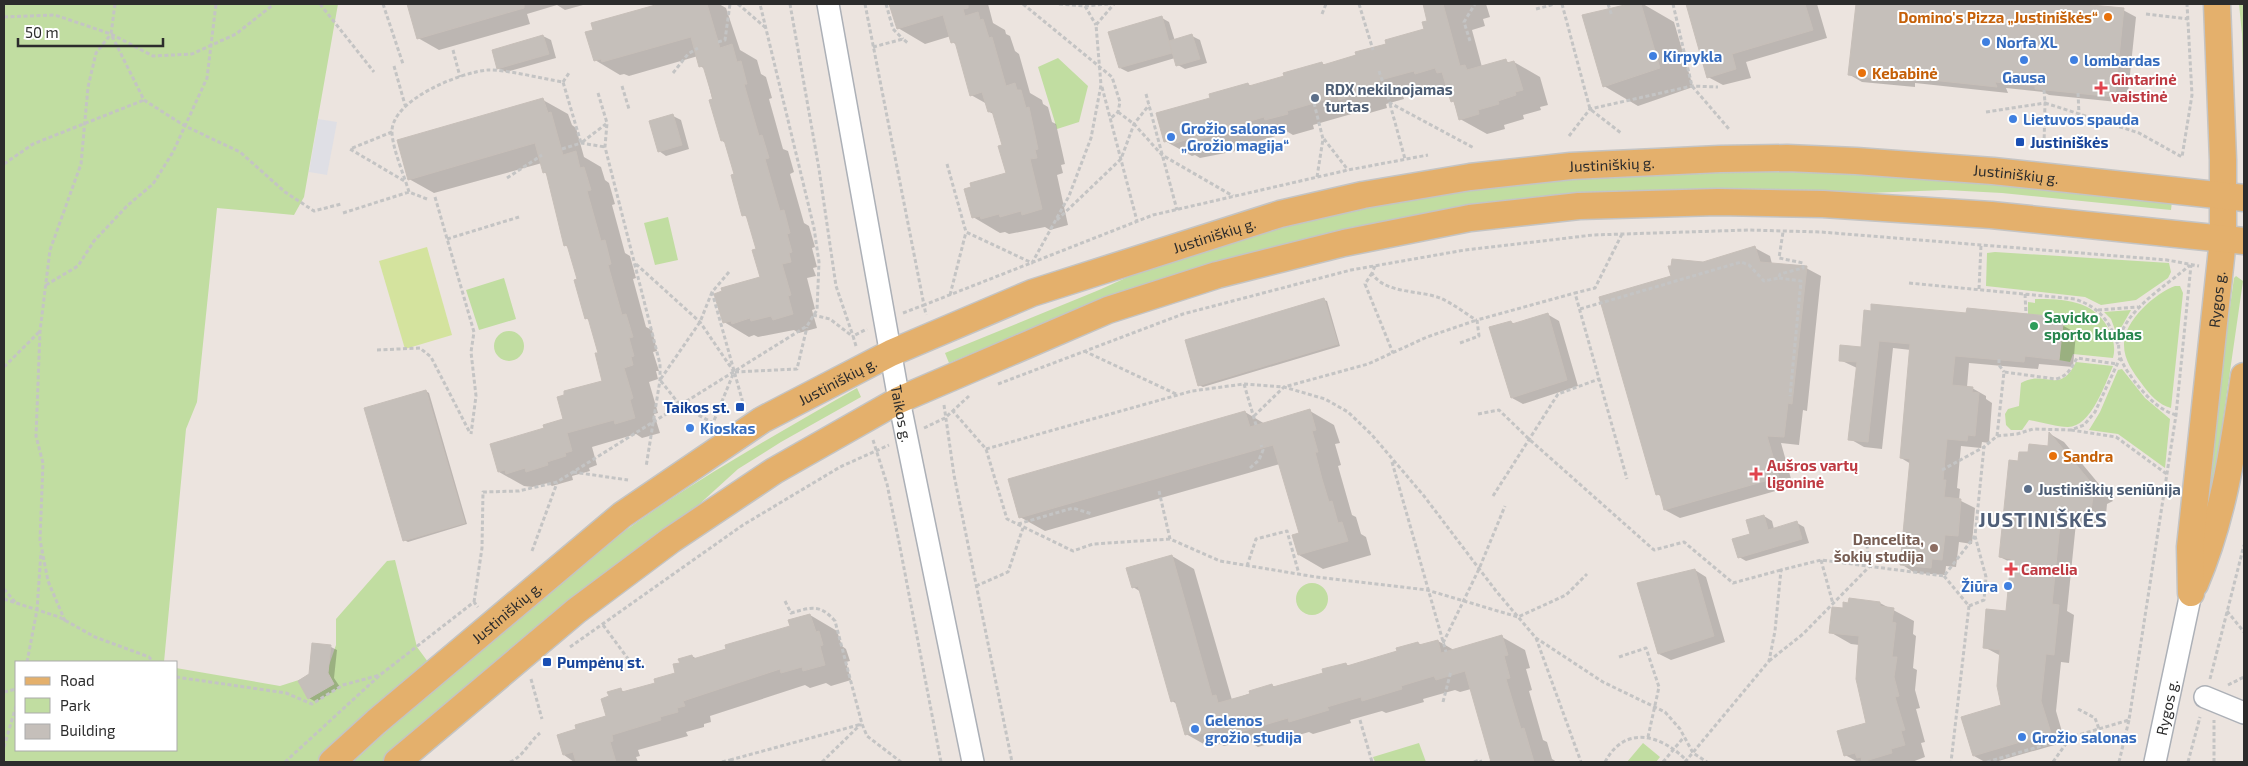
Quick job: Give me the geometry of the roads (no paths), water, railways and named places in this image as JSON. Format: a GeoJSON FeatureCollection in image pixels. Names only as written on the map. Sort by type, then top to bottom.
{"type":"FeatureCollection","features":[{"type":"Feature","properties":{"kind":"main road","name":"Rygos g."},"geometry":{"type":"LineString","coordinates":[[2191,593],[2190,547],[2221,269],[2234,240],[2234,197],[2217,4]]}},
{"type":"Feature","properties":{"kind":"main road","name":"Justiniškių g."},"geometry":{"type":"LineString","coordinates":[[332,762],[376,722],[622,515],[762,420],[891,353],[1032,293],[1199,238],[1280,214],[1363,195],[1470,177],[1571,166],[1648,161],[1786,158],[1993,170],[2234,197]]}},
{"type":"Feature","properties":{"kind":"main road"},"geometry":{"type":"LineString","coordinates":[[397,762],[528,670],[576,611],[704,517],[774,471],[899,400],[1108,310],[1216,275],[1344,243],[1470,218],[1579,206],[1718,202],[1814,204],[1991,215],[2234,240]]}},
{"type":"Feature","properties":{"kind":"main road","name":"Rygos g."},"geometry":{"type":"LineString","coordinates":[[2191,593],[2210,549],[2222,506],[2244,376]]}},
{"type":"Feature","properties":{"kind":"street","name":"Taikos g."},"geometry":{"type":"LineString","coordinates":[[828,4],[906,438],[973,762]]}},
{"type":"Feature","properties":{"kind":"street","name":"Rygos g."},"geometry":{"type":"LineString","coordinates":[[2154,762],[2191,593]]}},
{"type":"Feature","properties":{"kind":"street"},"geometry":{"type":"LineString","coordinates":[[2209,698],[2244,713]]}},
{"type":"Feature","properties":{"kind":"place","name":"Domino's Pizza „Justiniškės“"},"geometry":{"type":"Point","coordinates":[2108,17]}},
{"type":"Feature","properties":{"kind":"place","name":"Norfa XL"},"geometry":{"type":"Point","coordinates":[1986,42]}},
{"type":"Feature","properties":{"kind":"place","name":"Kirpykla"},"geometry":{"type":"Point","coordinates":[1653,56]}},
{"type":"Feature","properties":{"kind":"place","name":"Gausa"},"geometry":{"type":"Point","coordinates":[2024,60]}},
{"type":"Feature","properties":{"kind":"place","name":"lombardas"},"geometry":{"type":"Point","coordinates":[2074,60]}},
{"type":"Feature","properties":{"kind":"place","name":"Kebabinė"},"geometry":{"type":"Point","coordinates":[1862,73]}},
{"type":"Feature","properties":{"kind":"place","name":"Gintarinė vaistinė"},"geometry":{"type":"Point","coordinates":[2101,88]}},
{"type":"Feature","properties":{"kind":"place","name":"RDX nekilnojamas turtas"},"geometry":{"type":"Point","coordinates":[1315,98]}},
{"type":"Feature","properties":{"kind":"place","name":"Lietuvos spauda"},"geometry":{"type":"Point","coordinates":[2013,119]}},
{"type":"Feature","properties":{"kind":"place","name":"Grožio salonas „Grožio magija“"},"geometry":{"type":"Point","coordinates":[1171,137]}},
{"type":"Feature","properties":{"kind":"place","name":"Justiniškės"},"geometry":{"type":"Point","coordinates":[2020,142]}},
{"type":"Feature","properties":{"kind":"place","name":"Savicko sporto klubas"},"geometry":{"type":"Point","coordinates":[2034,326]}},
{"type":"Feature","properties":{"kind":"place","name":"Taikos st."},"geometry":{"type":"Point","coordinates":[740,407]}},
{"type":"Feature","properties":{"kind":"place","name":"Kioskas"},"geometry":{"type":"Point","coordinates":[690,428]}},
{"type":"Feature","properties":{"kind":"place","name":"Sandra"},"geometry":{"type":"Point","coordinates":[2053,456]}},
{"type":"Feature","properties":{"kind":"place","name":"Aušros vartų ligoninė"},"geometry":{"type":"Point","coordinates":[1756,474]}},
{"type":"Feature","properties":{"kind":"place","name":"Justiniškių seniūnija"},"geometry":{"type":"Point","coordinates":[2028,489]}},
{"type":"Feature","properties":{"kind":"place","name":"Dancelita, šokių studija"},"geometry":{"type":"Point","coordinates":[1934,548]}},
{"type":"Feature","properties":{"kind":"place","name":"Camelia"},"geometry":{"type":"Point","coordinates":[2011,569]}},
{"type":"Feature","properties":{"kind":"place","name":"Žiūra"},"geometry":{"type":"Point","coordinates":[2008,586]}},
{"type":"Feature","properties":{"kind":"place","name":"Pumpėnų st."},"geometry":{"type":"Point","coordinates":[547,662]}},
{"type":"Feature","properties":{"kind":"place","name":"Gelenos grožio studija"},"geometry":{"type":"Point","coordinates":[1195,729]}},
{"type":"Feature","properties":{"kind":"place","name":"Grožio salonas"},"geometry":{"type":"Point","coordinates":[2022,737]}},
{"type":"Feature","properties":{"kind":"district","name":"JUSTINIŠKĖS"},"geometry":{"type":"Point","coordinates":[2043,519]}}]}
